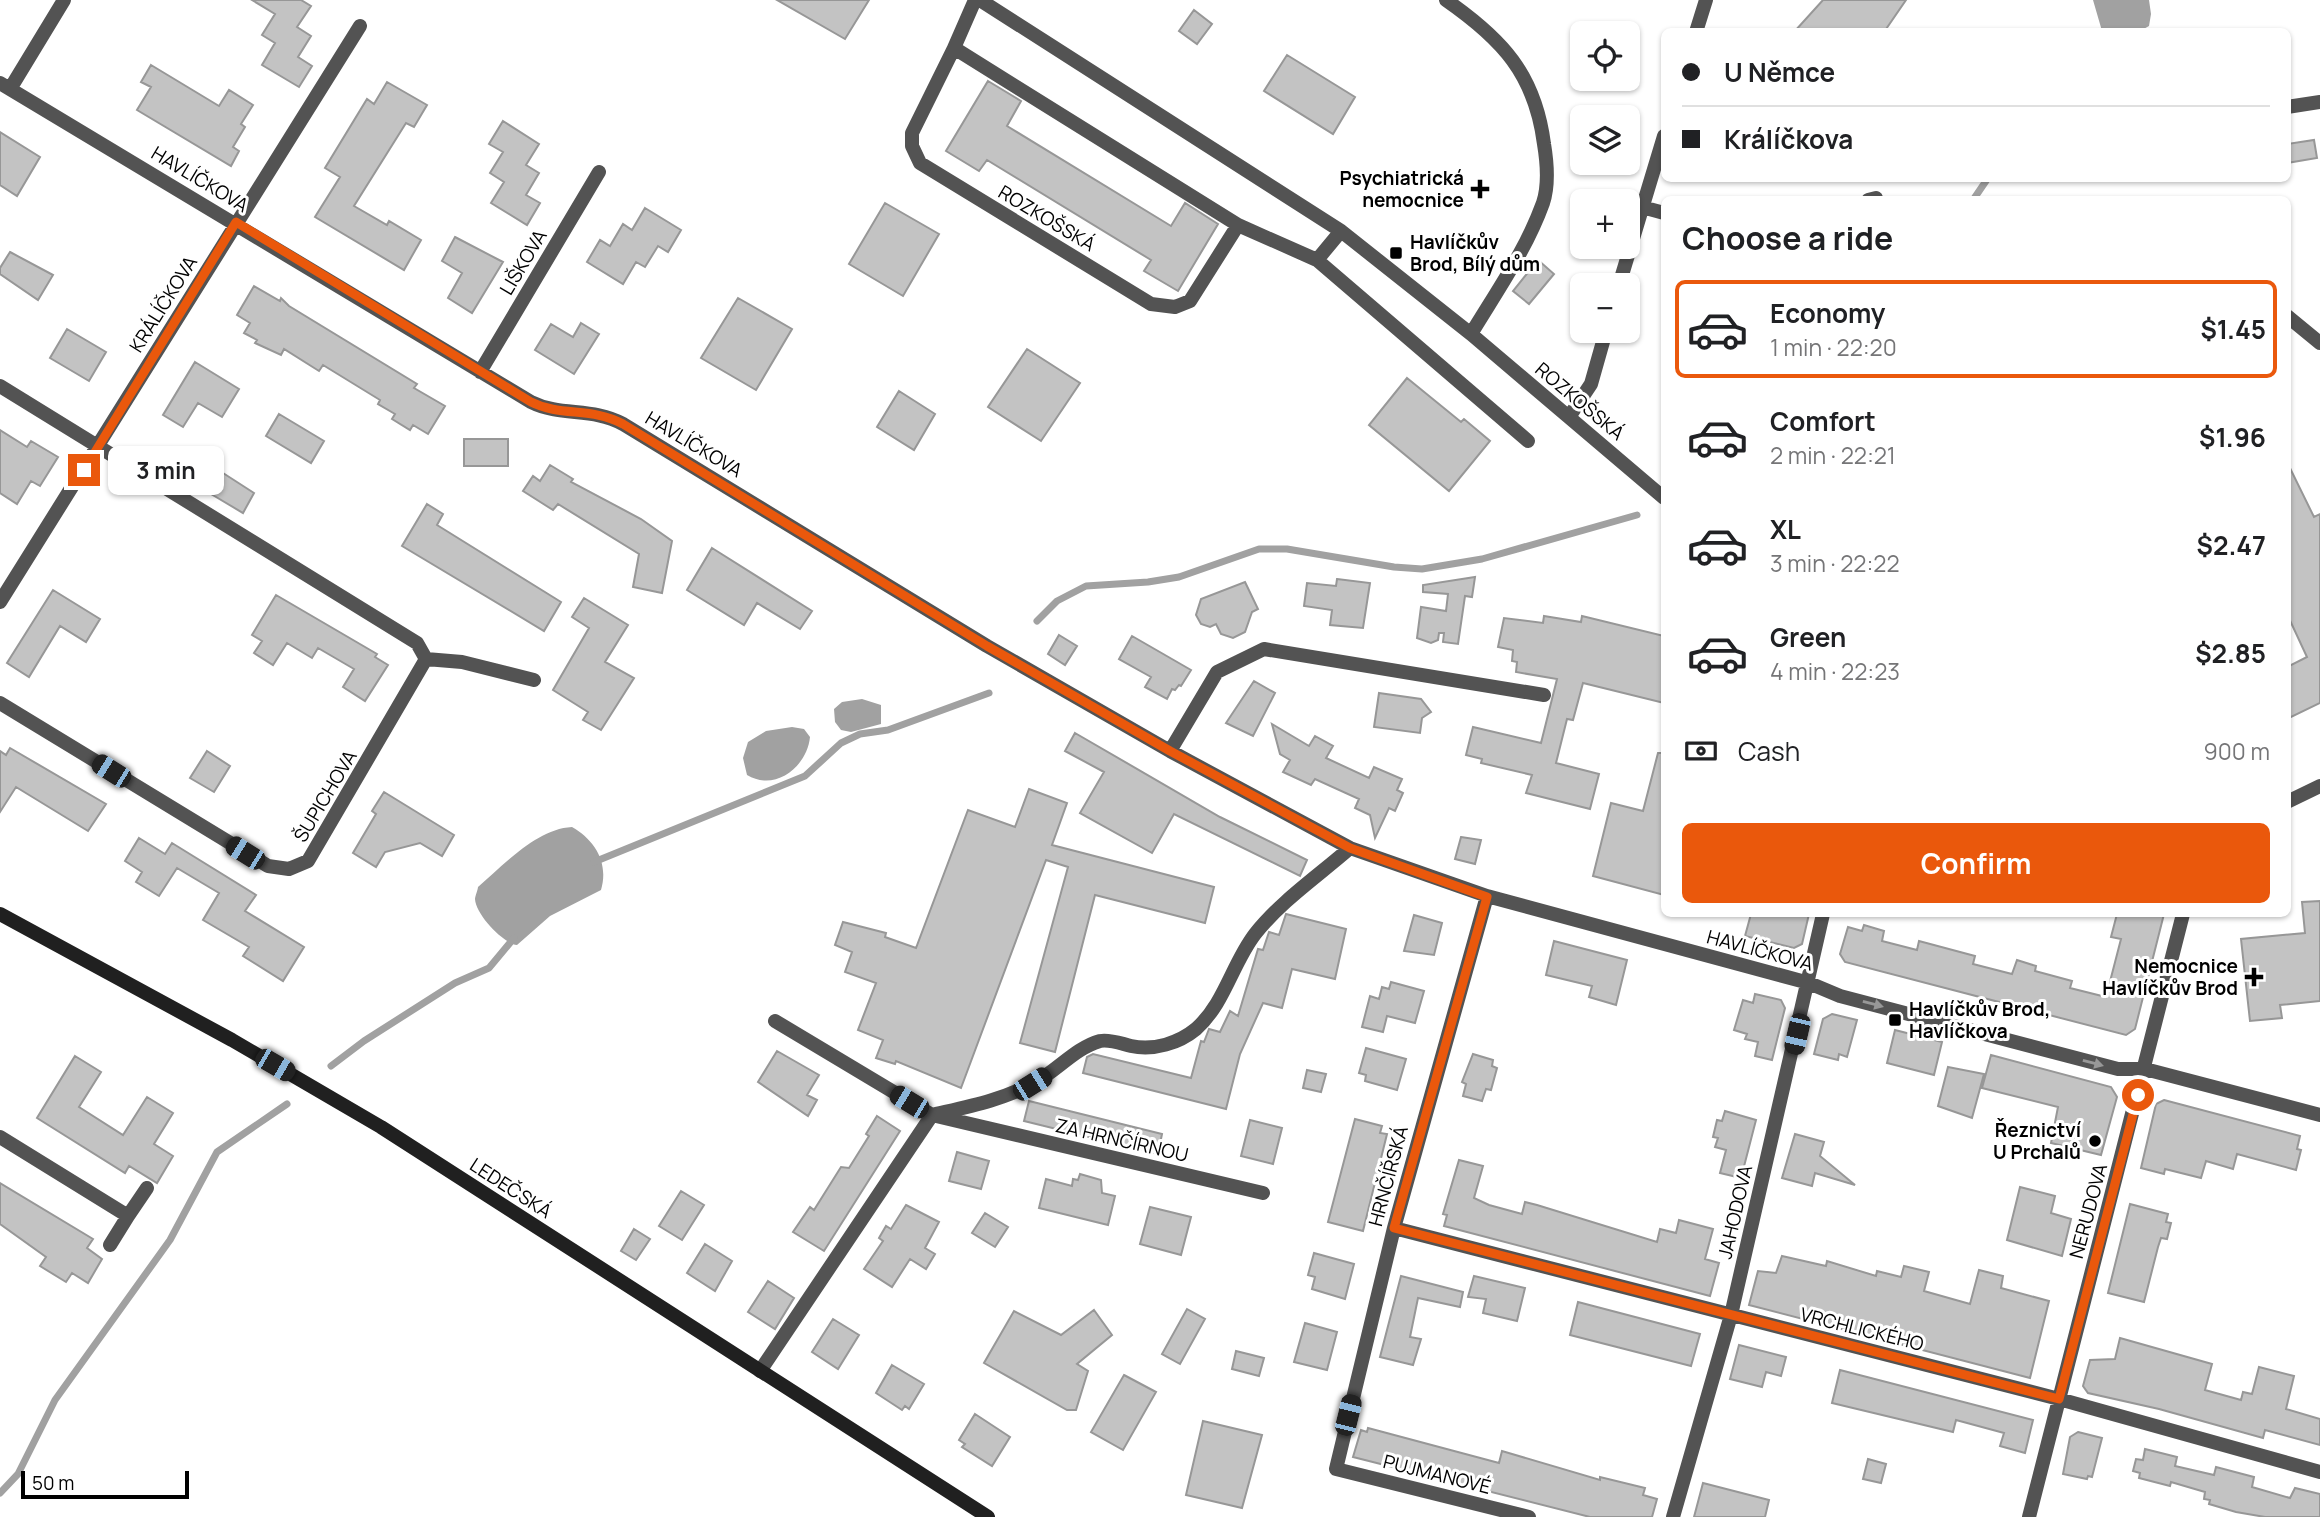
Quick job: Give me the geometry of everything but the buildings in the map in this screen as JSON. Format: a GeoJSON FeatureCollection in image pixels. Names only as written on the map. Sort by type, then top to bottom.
{"type":"FeatureCollection","features":[{"type":"Feature","properties":{"kind":"main road","name":"LEDEČSKÁ"},"geometry":{"type":"LineString","coordinates":[[0,914],[232,1040],[381,1126],[988,1517]]}},
{"type":"Feature","properties":{"kind":"street"},"geometry":{"type":"LineString","coordinates":[[5,86],[64,0]]}},
{"type":"Feature","properties":{"kind":"street","name":"ROZKOŠSKÁ"},"geometry":{"type":"LineString","coordinates":[[975,0],[912,133],[912,146],[920,163],[1151,304],[1164,307],[1190,301],[1238,225]]}},
{"type":"Feature","properties":{"kind":"street","name":"ROZKOŠSKÁ"},"geometry":{"type":"LineString","coordinates":[[980,0],[1341,231],[1471,334],[1661,495]]}},
{"type":"Feature","properties":{"kind":"street"},"geometry":{"type":"LineString","coordinates":[[1446,0],[1477,22],[1509,53],[1528,83],[1541,120],[1546,162],[1544,200],[1524,247],[1471,334]]}},
{"type":"Feature","properties":{"kind":"street"},"geometry":{"type":"LineString","coordinates":[[1697,28],[1706,0]]}},
{"type":"Feature","properties":{"kind":"street","name":"KRÁLÍČKOVA"},"geometry":{"type":"LineString","coordinates":[[0,603],[360,26]]}},
{"type":"Feature","properties":{"kind":"street"},"geometry":{"type":"LineString","coordinates":[[954,48],[1238,225],[1317,260],[1528,441]]}},
{"type":"Feature","properties":{"kind":"street","name":"HAVLÍČKOVA"},"geometry":{"type":"LineString","coordinates":[[5,86],[236,222],[539,407],[590,411],[623,424],[987,646],[1170,751],[1350,848],[1487,897],[1809,982],[1840,996],[2118,1069],[2145,1069],[2320,1115]]}},
{"type":"Feature","properties":{"kind":"street"},"geometry":{"type":"LineString","coordinates":[[2291,106],[2320,102]]}},
{"type":"Feature","properties":{"kind":"street"},"geometry":{"type":"LineString","coordinates":[[1623,273],[1661,146]]}},
{"type":"Feature","properties":{"kind":"street","name":"LIŠKOVA"},"geometry":{"type":"LineString","coordinates":[[480,372],[599,172]]}},
{"type":"Feature","properties":{"kind":"street"},"geometry":{"type":"LineString","coordinates":[[1642,207],[1661,213]]}},
{"type":"Feature","properties":{"kind":"street"},"geometry":{"type":"LineString","coordinates":[[1317,260],[1341,231]]}},
{"type":"Feature","properties":{"kind":"street"},"geometry":{"type":"LineString","coordinates":[[2291,319],[2320,343]]}},
{"type":"Feature","properties":{"kind":"street"},"geometry":{"type":"LineString","coordinates":[[1569,417],[1591,384],[1603,343]]}},
{"type":"Feature","properties":{"kind":"street"},"geometry":{"type":"LineString","coordinates":[[0,386],[418,643],[426,659],[462,662],[534,680]]}},
{"type":"Feature","properties":{"kind":"street"},"geometry":{"type":"LineString","coordinates":[[1170,751],[1217,672],[1264,649],[1544,695]]}},
{"type":"Feature","properties":{"kind":"street","name":"ŠUPICHOVA"},"geometry":{"type":"LineString","coordinates":[[0,703],[268,866],[289,869],[308,861],[426,659]]}},
{"type":"Feature","properties":{"kind":"street"},"geometry":{"type":"LineString","coordinates":[[2291,800],[2320,786]]}},
{"type":"Feature","properties":{"kind":"street"},"geometry":{"type":"LineString","coordinates":[[760,1371],[932,1115],[997,1098],[1032,1084],[1063,1066],[1083,1046],[1105,1040],[1139,1048],[1168,1045],[1195,1030],[1216,1008],[1254,935],[1282,905],[1350,848]]}},
{"type":"Feature","properties":{"kind":"street","name":"HRNČÍŘSKÁ"},"geometry":{"type":"LineString","coordinates":[[1336,1469],[1394,1228],[1487,897]]}},
{"type":"Feature","properties":{"kind":"street","name":"JAHODOVA"},"geometry":{"type":"LineString","coordinates":[[1673,1517],[1731,1315],[1822,917]]}},
{"type":"Feature","properties":{"kind":"street","name":"NERUDOVA"},"geometry":{"type":"LineString","coordinates":[[2029,1517],[2182,917]]}},
{"type":"Feature","properties":{"kind":"street","name":"ZA HRNČÍRNOU"},"geometry":{"type":"LineString","coordinates":[[775,1021],[932,1115],[1263,1193]]}},
{"type":"Feature","properties":{"kind":"street"},"geometry":{"type":"LineString","coordinates":[[0,1138],[128,1216]]}},
{"type":"Feature","properties":{"kind":"street"},"geometry":{"type":"LineString","coordinates":[[110,1245],[148,1188]]}},
{"type":"Feature","properties":{"kind":"street","name":"VRCHLICKÉHO"},"geometry":{"type":"LineString","coordinates":[[1394,1228],[2059,1399],[2320,1472]]}},
{"type":"Feature","properties":{"kind":"street","name":"PUJMANOVÉ"},"geometry":{"type":"LineString","coordinates":[[1336,1469],[1529,1517]]}},
{"type":"Feature","properties":{"kind":"shaded area"},"geometry":{"type":"Polygon","coordinates":[[[2093,0],[2149,0],[2149,26],[2101,28],[2093,0]]]}},
{"type":"Feature","properties":{"kind":"shaded area"},"geometry":{"type":"Polygon","coordinates":[[[862,699],[881,705],[881,724],[851,732],[841,730],[835,722],[834,709],[842,702],[862,699]]]}},
{"type":"Feature","properties":{"kind":"shaded area"},"geometry":{"type":"Polygon","coordinates":[[[792,727],[804,729],[810,737],[808,748],[796,767],[788,774],[768,780],[747,775],[743,758],[748,742],[766,731],[792,727]]]}},
{"type":"Feature","properties":{"kind":"shaded area"},"geometry":{"type":"Polygon","coordinates":[[[572,827],[587,839],[598,853],[603,871],[601,890],[550,916],[517,945],[511,943],[491,927],[480,913],[475,899],[478,887],[533,841],[559,829],[572,827]]]}},
{"type":"Feature","properties":{"kind":"waterway"},"geometry":{"type":"LineString","coordinates":[[1976,196],[1985,182]]}},
{"type":"Feature","properties":{"kind":"waterway"},"geometry":{"type":"LineString","coordinates":[[1037,621],[1057,601],[1086,586],[1179,577],[1259,549],[1287,549],[1394,567],[1422,569],[1482,559],[1637,515]]}},
{"type":"Feature","properties":{"kind":"waterway"},"geometry":{"type":"LineString","coordinates":[[594,862],[805,776],[841,743],[860,734],[888,730],[989,693]]}},
{"type":"Feature","properties":{"kind":"waterway"},"geometry":{"type":"LineString","coordinates":[[331,1066],[364,1041],[455,983],[489,968],[514,938]]}},
{"type":"Feature","properties":{"kind":"waterway"},"geometry":{"type":"LineString","coordinates":[[0,1493],[18,1474],[55,1400],[170,1240],[217,1152],[287,1104]]}},
{"type":"Feature","properties":{"kind":"place","name":"Psychiatrická nemocnice"},"geometry":{"type":"Point","coordinates":[1480,189]}},
{"type":"Feature","properties":{"kind":"place","name":"Havlíčkův Brod, Bílý dům"},"geometry":{"type":"Point","coordinates":[1396,253]}},
{"type":"Feature","properties":{"kind":"place","name":"Nemocnice Havlíčkův Brod"},"geometry":{"type":"Point","coordinates":[2254,977]}},
{"type":"Feature","properties":{"kind":"place","name":"Havlíčkův Brod, Havlíčkova"},"geometry":{"type":"Point","coordinates":[1895,1020]}},
{"type":"Feature","properties":{"kind":"place","name":"Řeznictví U Prchalů"},"geometry":{"type":"Point","coordinates":[2095,1141]}},
{"type":"Feature","properties":{"kind":"route"},"geometry":{"type":"LineString","coordinates":[[84,470],[236,222],[539,407],[557,411],[590,411],[623,424],[987,646],[1193,764],[1350,848],[1399,868],[1487,897],[1394,1228],[2059,1399],[2138,1095]]}}]}
